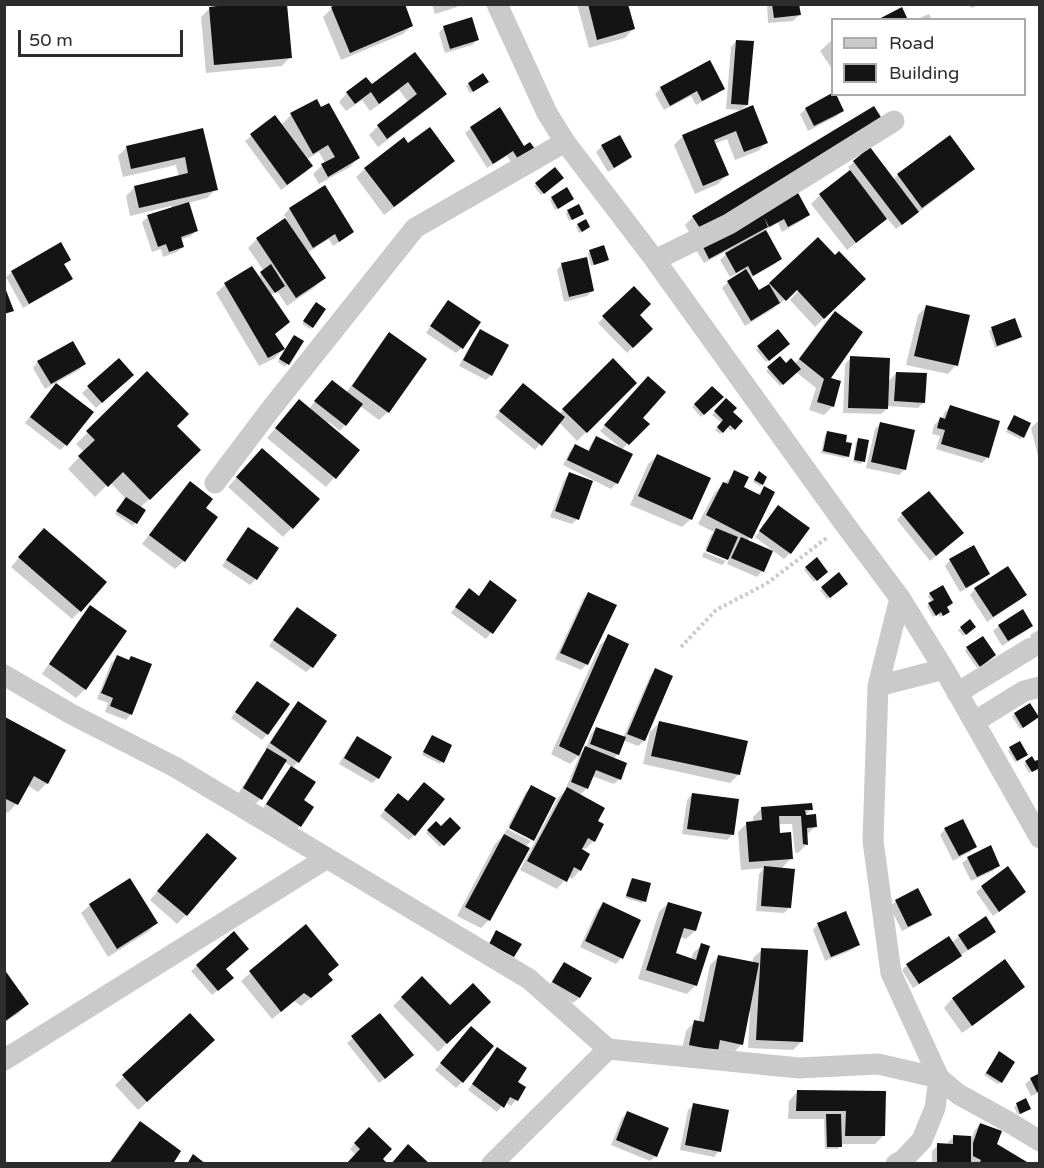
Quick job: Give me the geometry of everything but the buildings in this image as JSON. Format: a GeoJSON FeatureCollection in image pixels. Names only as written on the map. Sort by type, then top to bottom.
{"type":"FeatureCollection","features":[{"type":"Feature","properties":{"kind":"street"},"geometry":{"type":"LineString","coordinates":[[497,4],[547,113],[565,142],[655,260],[900,598],[944,669],[1040,838]]}},
{"type":"Feature","properties":{"kind":"street"},"geometry":{"type":"LineString","coordinates":[[655,260],[729,224],[894,121]]}},
{"type":"Feature","properties":{"kind":"street"},"geometry":{"type":"LineString","coordinates":[[215,483],[273,405],[415,228],[565,142]]}},
{"type":"Feature","properties":{"kind":"street"},"geometry":{"type":"LineString","coordinates":[[900,598],[878,686],[873,841],[891,973],[939,1078],[958,1094],[1007,1120],[1040,1141]]}},
{"type":"Feature","properties":{"kind":"street"},"geometry":{"type":"LineString","coordinates":[[957,693],[1031,648]]}},
{"type":"Feature","properties":{"kind":"street"},"geometry":{"type":"LineString","coordinates":[[878,686],[944,669]]}},
{"type":"Feature","properties":{"kind":"street"},"geometry":{"type":"LineString","coordinates":[[4,675],[71,714],[175,767],[529,979],[608,1049],[799,1068],[878,1064],[939,1078]]}},
{"type":"Feature","properties":{"kind":"street"},"geometry":{"type":"LineString","coordinates":[[974,722],[1024,691],[1040,687]]}},
{"type":"Feature","properties":{"kind":"street"},"geometry":{"type":"LineString","coordinates":[[4,1060],[327,858]]}},
{"type":"Feature","properties":{"kind":"street"},"geometry":{"type":"LineString","coordinates":[[492,1164],[608,1049]]}},
{"type":"Feature","properties":{"kind":"street"},"geometry":{"type":"LineString","coordinates":[[896,1164],[903,1160],[922,1140],[935,1107],[939,1078]]}},
{"type":"Feature","properties":{"kind":"path"},"geometry":{"type":"LineString","coordinates":[[681,647],[716,610],[766,584],[844,523]]}}]}
